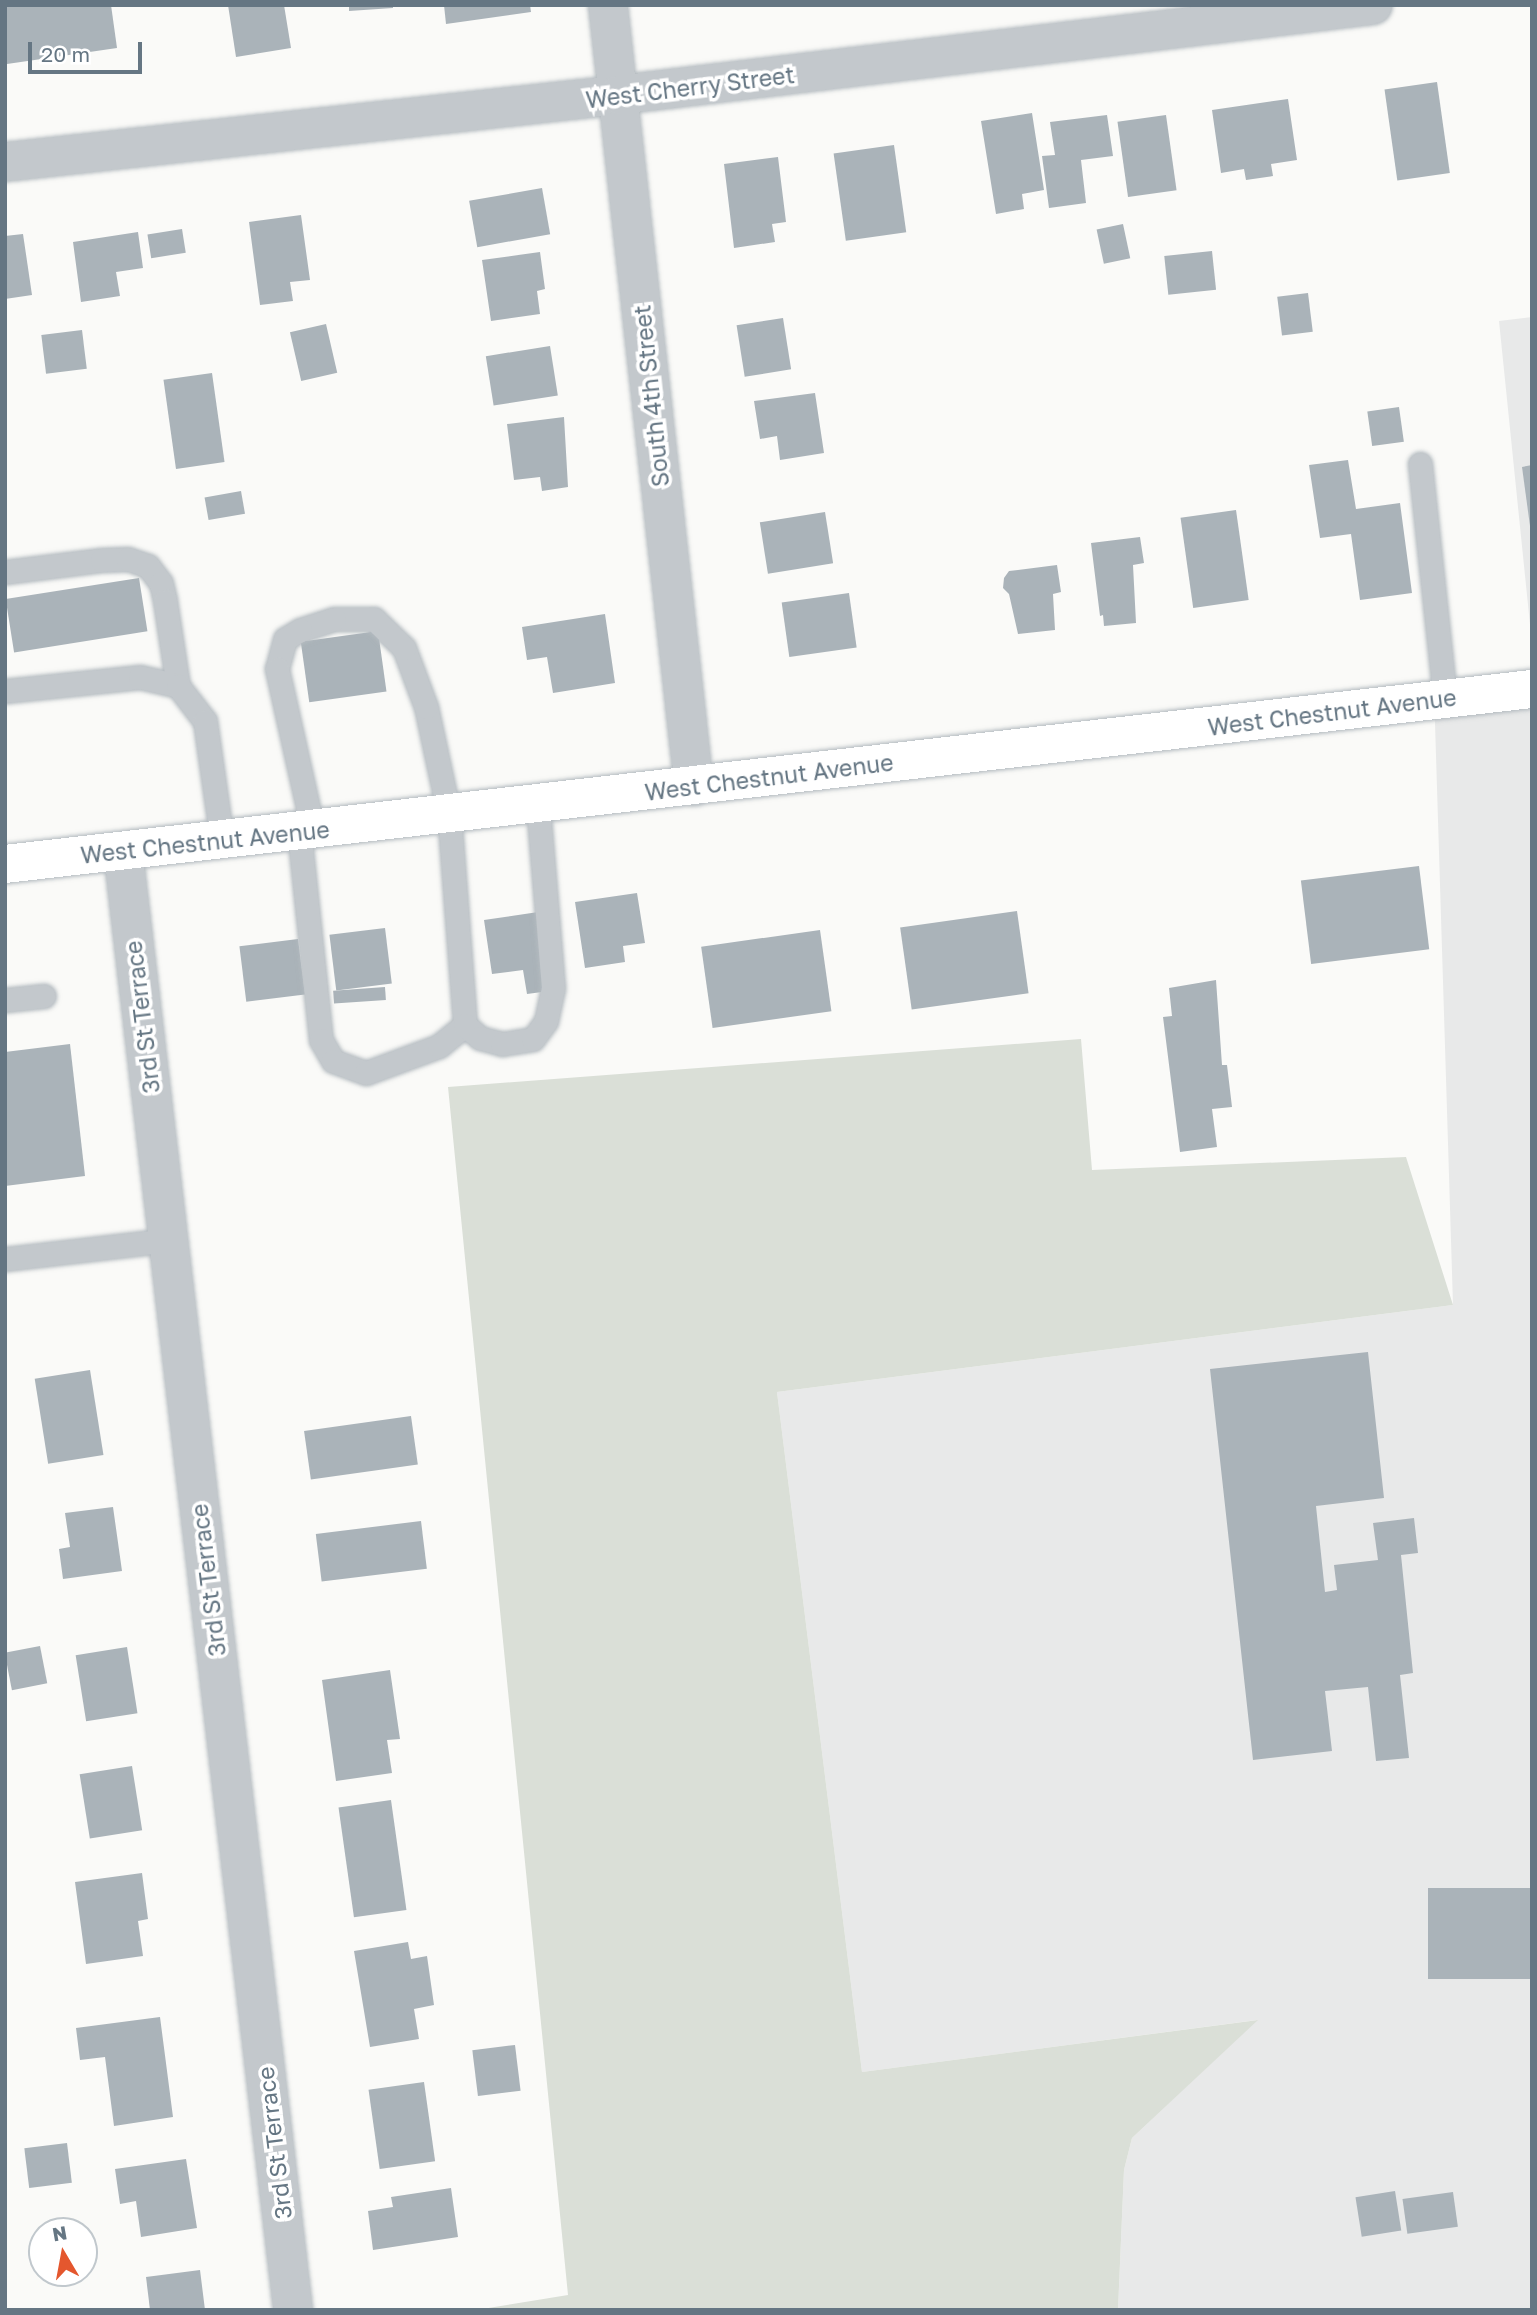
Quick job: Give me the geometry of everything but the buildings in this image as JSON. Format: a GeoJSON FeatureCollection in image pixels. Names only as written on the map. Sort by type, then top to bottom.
{"type":"FeatureCollection","features":[{"type":"Feature","properties":{"kind":"street","name":"South 4th Street"},"geometry":{"type":"LineString","coordinates":[[608,5],[694,786]]}},
{"type":"Feature","properties":{"kind":"street","name":"West Cherry Street"},"geometry":{"type":"LineString","coordinates":[[5,162],[618,95],[1373,5]]}},
{"type":"Feature","properties":{"kind":"street","name":"West Chestnut Avenue"},"geometry":{"type":"LineString","coordinates":[[5,864],[1532,688]]}},
{"type":"Feature","properties":{"kind":"street","name":"3rd St Terrace"},"geometry":{"type":"LineString","coordinates":[[123,851],[293,2310]]}},
{"type":"Feature","properties":{"kind":"lane"},"geometry":{"type":"LineString","coordinates":[[1420,464],[1444,698]]}},
{"type":"Feature","properties":{"kind":"lane"},"geometry":{"type":"LineString","coordinates":[[5,572],[102,560],[128,559],[148,566],[163,592],[178,686],[205,721],[222,840]]}},
{"type":"Feature","properties":{"kind":"lane"},"geometry":{"type":"LineString","coordinates":[[465,1025],[439,1046],[366,1073],[333,1061],[321,1040],[306,830],[277,669],[285,639],[300,630],[334,619],[374,619],[404,649],[426,707],[449,814],[465,1025],[480,1038],[502,1044],[533,1039],[546,1021],[553,988],[538,804]]}},
{"type":"Feature","properties":{"kind":"lane"},"geometry":{"type":"LineString","coordinates":[[5,691],[140,677],[178,686]]}},
{"type":"Feature","properties":{"kind":"lane"},"geometry":{"type":"LineString","coordinates":[[5,1000],[44,996]]}},
{"type":"Feature","properties":{"kind":"lane"},"geometry":{"type":"LineString","coordinates":[[5,1259],[169,1240]]}},
{"type":"Feature","properties":{"kind":"shaded area"},"geometry":{"type":"Polygon","coordinates":[[[1532,317],[1532,644],[1499,321],[1532,317]]]}},
{"type":"Feature","properties":{"kind":"shaded area"},"geometry":{"type":"Polygon","coordinates":[[[1532,680],[1532,2310],[1118,2310],[1124,2170],[1132,2138],[1257,2020],[862,2072],[777,1392],[1453,1305],[1434,691],[1532,680]]]}},
{"type":"Feature","properties":{"kind":"shaded area"},"geometry":{"type":"Polygon","coordinates":[[[1081,1039],[1092,1170],[1406,1157],[1453,1305],[777,1392],[862,2072],[1258,2020],[1132,2138],[1124,2170],[1118,2310],[476,2310],[568,2295],[448,1087],[1081,1039]]]}}]}
